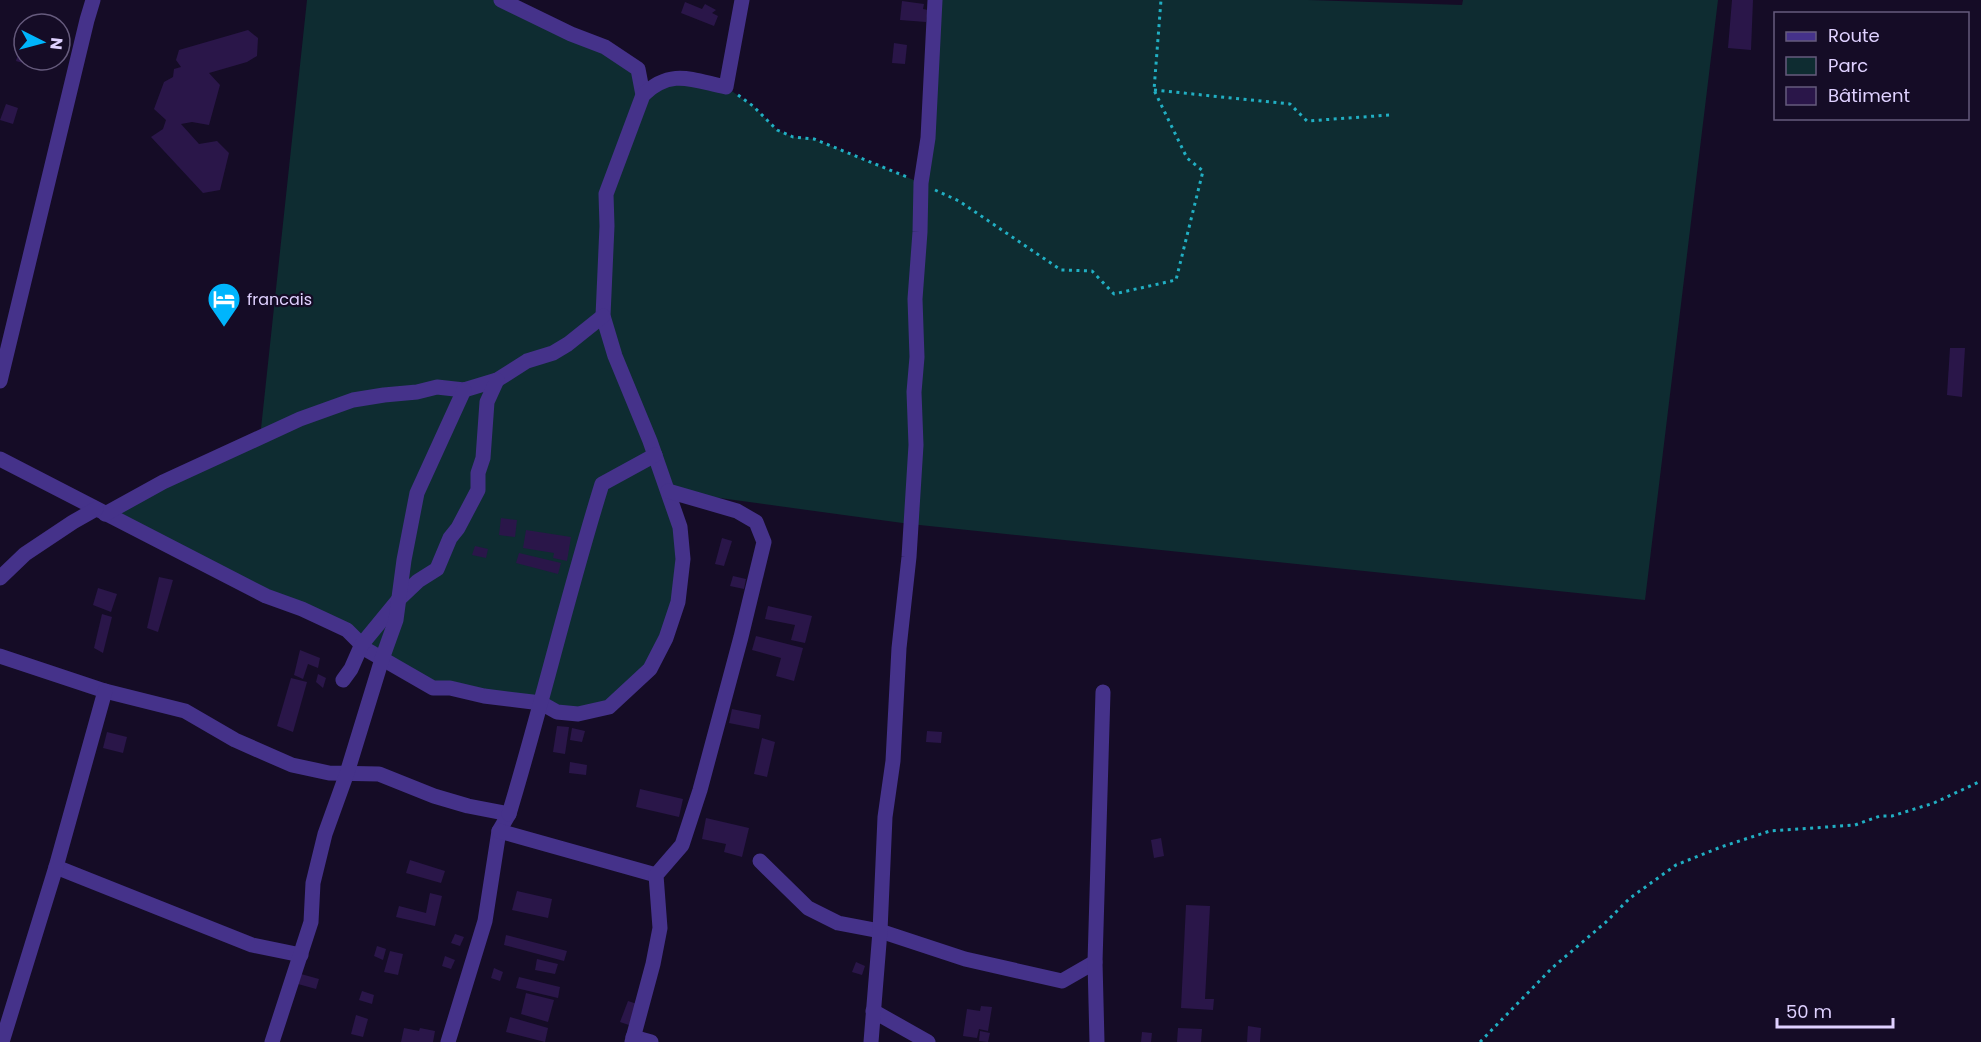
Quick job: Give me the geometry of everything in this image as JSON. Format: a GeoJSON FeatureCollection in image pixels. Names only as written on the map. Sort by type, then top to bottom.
{"type":"FeatureCollection","features":[{"type":"Feature","properties":{"kind":"street"},"geometry":{"type":"LineString","coordinates":[[0,381],[93,0]]}},
{"type":"Feature","properties":{"kind":"street"},"geometry":{"type":"LineString","coordinates":[[501,0],[571,34],[605,47],[638,69],[643,95]]}},
{"type":"Feature","properties":{"kind":"street"},"geometry":{"type":"LineString","coordinates":[[0,459],[266,596],[302,609],[347,630],[367,650],[433,688],[450,688],[484,696],[542,703],[558,712],[578,714],[609,707],[650,669],[666,638],[678,602],[683,559],[680,527],[655,454],[615,356],[603,316],[606,194],[643,95],[654,84],[672,78],[687,78],[726,87],[742,0]]}},
{"type":"Feature","properties":{"kind":"street"},"geometry":{"type":"LineString","coordinates":[[871,1042],[880,931],[885,817],[892,761],[899,648],[909,557],[916,445],[915,298],[921,183],[928,138],[934,0]]}},
{"type":"Feature","properties":{"kind":"street"},"geometry":{"type":"LineString","coordinates":[[0,578],[25,554],[73,522],[300,419],[353,400],[417,392],[437,387],[464,390],[497,380],[527,361],[553,353],[589,329],[603,316]]}},
{"type":"Feature","properties":{"kind":"street"},"geometry":{"type":"LineString","coordinates":[[343,680],[351,669],[362,644],[399,599],[418,581],[437,569],[450,538],[458,528],[478,490],[487,402],[497,380]]}},
{"type":"Feature","properties":{"kind":"street"},"geometry":{"type":"LineString","coordinates":[[272,1042],[311,922],[313,883],[325,834],[396,620],[417,493],[464,390]]}},
{"type":"Feature","properties":{"kind":"street"},"geometry":{"type":"LineString","coordinates":[[448,1042],[484,921],[499,831],[509,814],[542,703],[582,547],[603,484],[655,454]]}},
{"type":"Feature","properties":{"kind":"street"},"geometry":{"type":"LineString","coordinates":[[651,1042],[633,1040],[660,928],[656,875],[682,845],[700,790],[764,543],[756,522],[737,511],[668,491]]}},
{"type":"Feature","properties":{"kind":"street"},"geometry":{"type":"LineString","coordinates":[[0,656],[105,691],[185,711],[235,740],[292,765],[329,773],[379,774],[434,796],[509,814]]}},
{"type":"Feature","properties":{"kind":"street"},"geometry":{"type":"LineString","coordinates":[[2,1042],[57,867],[105,691]]}},
{"type":"Feature","properties":{"kind":"street"},"geometry":{"type":"LineString","coordinates":[[1097,1042],[1095,962],[1103,692]]}},
{"type":"Feature","properties":{"kind":"street"},"geometry":{"type":"LineString","coordinates":[[499,831],[656,875]]}},
{"type":"Feature","properties":{"kind":"street"},"geometry":{"type":"LineString","coordinates":[[760,861],[808,908],[838,923],[880,931],[965,959],[1062,981],[1095,962]]}},
{"type":"Feature","properties":{"kind":"street"},"geometry":{"type":"LineString","coordinates":[[57,867],[252,945],[301,955]]}},
{"type":"Feature","properties":{"kind":"street"},"geometry":{"type":"LineString","coordinates":[[873,1011],[928,1042]]}},
{"type":"Feature","properties":{"kind":"path"},"geometry":{"type":"LineString","coordinates":[[726,87],[753,106],[777,130],[793,137],[814,139],[959,201],[1062,270],[1092,271],[1114,294],[1176,280],[1203,171],[1187,158],[1154,90],[1161,0]]}},
{"type":"Feature","properties":{"kind":"path"},"geometry":{"type":"LineString","coordinates":[[1154,90],[1290,104],[1307,121],[1390,115]]}},
{"type":"Feature","properties":{"kind":"path"},"geometry":{"type":"LineString","coordinates":[[1480,1042],[1552,969],[1630,898],[1676,865],[1720,847],[1770,831],[1855,825],[1880,816],[1892,816],[1934,803],[1981,781]]}},
{"type":"Feature","properties":{"kind":"green space"},"geometry":{"type":"Polygon","coordinates":[[[307,0],[495,0],[638,69],[643,95],[672,78],[726,87],[753,106],[777,130],[793,137],[814,139],[921,183],[935,0],[1308,0],[1462,5],[1463,0],[1718,0],[1645,600],[910,524],[668,491],[682,549],[666,638],[619,699],[578,714],[433,688],[347,630],[105,514],[260,438],[307,0]]]}},
{"type":"Feature","properties":{"kind":"building"},"geometry":{"type":"Polygon","coordinates":[[[1732,0],[1753,0],[1751,50],[1728,48],[1732,0]]]}},
{"type":"Feature","properties":{"kind":"building"},"geometry":{"type":"Polygon","coordinates":[[[902,1],[924,4],[923,9],[928,10],[926,22],[900,20],[902,1]]]}},
{"type":"Feature","properties":{"kind":"building"},"geometry":{"type":"Polygon","coordinates":[[[685,2],[702,9],[705,4],[716,10],[712,13],[718,16],[714,26],[681,13],[685,2]]]}},
{"type":"Feature","properties":{"kind":"building"},"geometry":{"type":"Polygon","coordinates":[[[248,30],[258,38],[257,56],[247,62],[209,73],[220,85],[209,125],[192,122],[181,124],[199,144],[217,141],[229,153],[220,190],[203,193],[151,137],[163,129],[166,120],[154,109],[164,82],[173,77],[174,69],[181,67],[176,60],[179,50],[248,30]]]}},
{"type":"Feature","properties":{"kind":"building"},"geometry":{"type":"Polygon","coordinates":[[[894,43],[907,45],[905,64],[892,63],[894,43]]]}},
{"type":"Feature","properties":{"kind":"building"},"geometry":{"type":"Polygon","coordinates":[[[6,104],[18,108],[13,124],[0,120],[6,104]]]}},
{"type":"Feature","properties":{"kind":"building"},"geometry":{"type":"Polygon","coordinates":[[[1950,348],[1965,348],[1962,397],[1947,395],[1950,348]]]}},
{"type":"Feature","properties":{"kind":"building"},"geometry":{"type":"Polygon","coordinates":[[[501,518],[517,520],[515,537],[499,535],[501,518]]]}},
{"type":"Feature","properties":{"kind":"building"},"geometry":{"type":"Polygon","coordinates":[[[526,530],[571,537],[567,561],[553,558],[554,553],[523,548],[526,530]]]}},
{"type":"Feature","properties":{"kind":"building"},"geometry":{"type":"Polygon","coordinates":[[[722,538],[732,541],[724,566],[715,564],[722,538]]]}},
{"type":"Feature","properties":{"kind":"building"},"geometry":{"type":"Polygon","coordinates":[[[475,546],[488,549],[486,558],[472,555],[475,546]]]}},
{"type":"Feature","properties":{"kind":"building"},"geometry":{"type":"Polygon","coordinates":[[[519,553],[561,563],[558,574],[516,563],[519,553]]]}},
{"type":"Feature","properties":{"kind":"building"},"geometry":{"type":"Polygon","coordinates":[[[733,576],[746,579],[744,589],[730,586],[733,576]]]}},
{"type":"Feature","properties":{"kind":"building"},"geometry":{"type":"Polygon","coordinates":[[[159,577],[173,580],[158,632],[147,628],[159,577]]]}},
{"type":"Feature","properties":{"kind":"building"},"geometry":{"type":"Polygon","coordinates":[[[98,588],[117,594],[111,612],[93,605],[98,588]]]}},
{"type":"Feature","properties":{"kind":"building"},"geometry":{"type":"Polygon","coordinates":[[[768,606],[812,616],[805,643],[791,640],[795,625],[765,619],[768,606]]]}},
{"type":"Feature","properties":{"kind":"building"},"geometry":{"type":"Polygon","coordinates":[[[102,614],[112,617],[103,653],[94,648],[102,614]]]}},
{"type":"Feature","properties":{"kind":"building"},"geometry":{"type":"Polygon","coordinates":[[[756,636],[803,648],[794,681],[776,676],[781,658],[752,650],[756,636]]]}},
{"type":"Feature","properties":{"kind":"building"},"geometry":{"type":"Polygon","coordinates":[[[300,650],[320,658],[318,668],[308,664],[303,679],[294,675],[300,650]]]}},
{"type":"Feature","properties":{"kind":"building"},"geometry":{"type":"Polygon","coordinates":[[[318,674],[326,678],[323,688],[316,682],[318,674]]]}},
{"type":"Feature","properties":{"kind":"building"},"geometry":{"type":"Polygon","coordinates":[[[291,678],[307,682],[293,732],[277,726],[291,678]]]}},
{"type":"Feature","properties":{"kind":"building"},"geometry":{"type":"Polygon","coordinates":[[[732,709],[761,715],[759,729],[729,723],[732,709]]]}},
{"type":"Feature","properties":{"kind":"building"},"geometry":{"type":"Polygon","coordinates":[[[557,726],[569,727],[565,754],[553,752],[557,726]]]}},
{"type":"Feature","properties":{"kind":"building"},"geometry":{"type":"Polygon","coordinates":[[[572,728],[585,731],[582,742],[570,740],[572,728]]]}},
{"type":"Feature","properties":{"kind":"building"},"geometry":{"type":"Polygon","coordinates":[[[927,731],[942,732],[941,743],[926,742],[927,731]]]}},
{"type":"Feature","properties":{"kind":"building"},"geometry":{"type":"Polygon","coordinates":[[[107,732],[127,737],[123,753],[103,748],[107,732]]]}},
{"type":"Feature","properties":{"kind":"building"},"geometry":{"type":"Polygon","coordinates":[[[762,738],[775,742],[767,777],[754,774],[762,738]]]}},
{"type":"Feature","properties":{"kind":"building"},"geometry":{"type":"Polygon","coordinates":[[[570,762],[587,765],[586,775],[569,773],[570,762]]]}},
{"type":"Feature","properties":{"kind":"building"},"geometry":{"type":"Polygon","coordinates":[[[640,789],[683,799],[679,817],[636,807],[640,789]]]}},
{"type":"Feature","properties":{"kind":"building"},"geometry":{"type":"Polygon","coordinates":[[[706,818],[749,828],[742,857],[724,852],[726,844],[702,839],[706,818]]]}},
{"type":"Feature","properties":{"kind":"building"},"geometry":{"type":"Polygon","coordinates":[[[1161,838],[1164,856],[1154,858],[1151,840],[1161,838]]]}},
{"type":"Feature","properties":{"kind":"building"},"geometry":{"type":"Polygon","coordinates":[[[410,860],[445,871],[441,883],[406,873],[410,860]]]}},
{"type":"Feature","properties":{"kind":"building"},"geometry":{"type":"Polygon","coordinates":[[[517,891],[552,899],[548,918],[512,910],[517,891]]]}},
{"type":"Feature","properties":{"kind":"building"},"geometry":{"type":"Polygon","coordinates":[[[430,893],[442,896],[435,926],[396,917],[399,906],[426,913],[430,893]]]}},
{"type":"Feature","properties":{"kind":"building"},"geometry":{"type":"Polygon","coordinates":[[[1186,905],[1210,906],[1205,999],[1214,999],[1213,1010],[1181,1008],[1186,905]]]}},
{"type":"Feature","properties":{"kind":"building"},"geometry":{"type":"Polygon","coordinates":[[[455,934],[464,937],[460,946],[451,943],[455,934]]]}},
{"type":"Feature","properties":{"kind":"building"},"geometry":{"type":"Polygon","coordinates":[[[506,935],[567,951],[564,961],[504,945],[506,935]]]}},
{"type":"Feature","properties":{"kind":"building"},"geometry":{"type":"Polygon","coordinates":[[[377,946],[386,949],[383,960],[374,956],[377,946]]]}},
{"type":"Feature","properties":{"kind":"building"},"geometry":{"type":"Polygon","coordinates":[[[390,951],[403,954],[398,975],[384,972],[390,951]]]}},
{"type":"Feature","properties":{"kind":"building"},"geometry":{"type":"Polygon","coordinates":[[[445,956],[455,960],[451,969],[442,966],[445,956]]]}},
{"type":"Feature","properties":{"kind":"building"},"geometry":{"type":"Polygon","coordinates":[[[537,959],[558,964],[555,974],[535,970],[537,959]]]}},
{"type":"Feature","properties":{"kind":"building"},"geometry":{"type":"Polygon","coordinates":[[[856,962],[865,966],[862,975],[852,972],[856,962]]]}},
{"type":"Feature","properties":{"kind":"building"},"geometry":{"type":"Polygon","coordinates":[[[494,968],[503,972],[500,981],[491,978],[494,968]]]}},
{"type":"Feature","properties":{"kind":"building"},"geometry":{"type":"Polygon","coordinates":[[[301,974],[319,979],[316,989],[298,984],[301,974]]]}},
{"type":"Feature","properties":{"kind":"building"},"geometry":{"type":"Polygon","coordinates":[[[519,977],[560,987],[558,998],[516,988],[519,977]]]}},
{"type":"Feature","properties":{"kind":"building"},"geometry":{"type":"Polygon","coordinates":[[[362,991],[374,995],[372,1004],[359,1000],[362,991]]]}},
{"type":"Feature","properties":{"kind":"building"},"geometry":{"type":"Polygon","coordinates":[[[526,993],[554,1000],[548,1022],[521,1014],[526,993]]]}},
{"type":"Feature","properties":{"kind":"building"},"geometry":{"type":"Polygon","coordinates":[[[628,1001],[637,1004],[629,1025],[620,1022],[628,1001]]]}},
{"type":"Feature","properties":{"kind":"building"},"geometry":{"type":"Polygon","coordinates":[[[981,1006],[992,1007],[988,1031],[979,1029],[977,1038],[963,1036],[967,1009],[980,1011],[981,1006]]]}},
{"type":"Feature","properties":{"kind":"building"},"geometry":{"type":"Polygon","coordinates":[[[356,1015],[368,1019],[363,1037],[351,1034],[356,1015]]]}},
{"type":"Feature","properties":{"kind":"building"},"geometry":{"type":"Polygon","coordinates":[[[510,1017],[548,1028],[545,1042],[506,1032],[510,1017]]]}},
{"type":"Feature","properties":{"kind":"building"},"geometry":{"type":"Polygon","coordinates":[[[1248,1026],[1261,1028],[1260,1042],[1247,1042],[1248,1026]]]}},
{"type":"Feature","properties":{"kind":"building"},"geometry":{"type":"Polygon","coordinates":[[[404,1028],[435,1031],[433,1042],[401,1042],[404,1028]]]}},
{"type":"Feature","properties":{"kind":"building"},"geometry":{"type":"Polygon","coordinates":[[[1178,1028],[1202,1029],[1201,1042],[1177,1042],[1178,1028]]]}},
{"type":"Feature","properties":{"kind":"building"},"geometry":{"type":"Polygon","coordinates":[[[980,1031],[990,1033],[988,1042],[979,1041],[980,1031]]]}},
{"type":"Feature","properties":{"kind":"building"},"geometry":{"type":"Polygon","coordinates":[[[1142,1032],[1152,1033],[1151,1042],[1141,1042],[1142,1032]]]}},
{"type":"Feature","properties":{"kind":"place","name":"francais"},"geometry":{"type":"Point","coordinates":[224,328]}}]}
